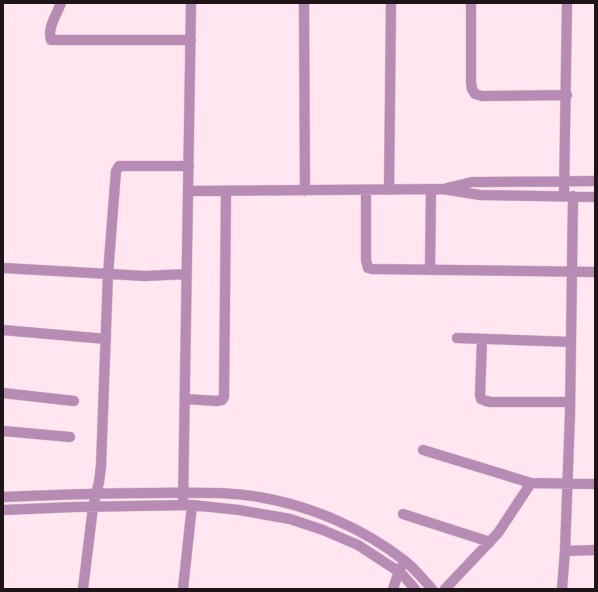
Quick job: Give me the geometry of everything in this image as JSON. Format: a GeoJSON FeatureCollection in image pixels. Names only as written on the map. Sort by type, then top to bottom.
{"type":"FeatureCollection","features":[{"type":"Feature","properties":{"kind":"street"},"geometry":{"type":"LineString","coordinates":[[61,3],[50,30],[52,40],[190,40]]}},
{"type":"Feature","properties":{"kind":"street"},"geometry":{"type":"LineString","coordinates":[[183,589],[187,505],[184,493],[191,3]]}},
{"type":"Feature","properties":{"kind":"street"},"geometry":{"type":"LineString","coordinates":[[304,3],[305,191]]}},
{"type":"Feature","properties":{"kind":"street"},"geometry":{"type":"LineString","coordinates":[[389,190],[392,3]]}},
{"type":"Feature","properties":{"kind":"street"},"geometry":{"type":"LineString","coordinates":[[471,3],[471,82],[472,89],[475,94],[482,96],[567,96]]}},
{"type":"Feature","properties":{"kind":"street"},"geometry":{"type":"LineString","coordinates":[[562,589],[565,551],[573,272],[569,196],[565,181],[567,3]]}},
{"type":"Feature","properties":{"kind":"street"},"geometry":{"type":"LineString","coordinates":[[83,589],[93,507],[101,466],[108,274],[116,171],[119,166],[189,166]]}},
{"type":"Feature","properties":{"kind":"street"},"geometry":{"type":"LineString","coordinates":[[443,189],[472,182],[595,181]]}},
{"type":"Feature","properties":{"kind":"street"},"geometry":{"type":"LineString","coordinates":[[430,270],[431,189]]}},
{"type":"Feature","properties":{"kind":"street"},"geometry":{"type":"LineString","coordinates":[[189,191],[443,189],[480,195],[595,197]]}},
{"type":"Feature","properties":{"kind":"street"},"geometry":{"type":"LineString","coordinates":[[366,190],[366,260],[368,268],[595,272]]}},
{"type":"Feature","properties":{"kind":"street"},"geometry":{"type":"LineString","coordinates":[[185,400],[217,401],[222,400],[224,397],[226,191]]}},
{"type":"Feature","properties":{"kind":"street"},"geometry":{"type":"LineString","coordinates":[[3,268],[145,276],[187,274]]}},
{"type":"Feature","properties":{"kind":"street"},"geometry":{"type":"LineString","coordinates":[[3,330],[106,339]]}},
{"type":"Feature","properties":{"kind":"street"},"geometry":{"type":"LineString","coordinates":[[457,338],[571,342]]}},
{"type":"Feature","properties":{"kind":"street"},"geometry":{"type":"LineString","coordinates":[[482,339],[481,399],[491,402],[570,402]]}},
{"type":"Feature","properties":{"kind":"street"},"geometry":{"type":"LineString","coordinates":[[3,394],[74,401]]}},
{"type":"Feature","properties":{"kind":"street"},"geometry":{"type":"LineString","coordinates":[[3,432],[70,437]]}},
{"type":"Feature","properties":{"kind":"street"},"geometry":{"type":"LineString","coordinates":[[423,450],[531,483],[595,484]]}},
{"type":"Feature","properties":{"kind":"street"},"geometry":{"type":"LineString","coordinates":[[445,589],[490,542],[506,522],[531,483]]}},
{"type":"Feature","properties":{"kind":"street"},"geometry":{"type":"LineString","coordinates":[[3,497],[96,493],[213,493],[259,497],[321,513],[364,534],[405,561],[432,589]]}},
{"type":"Feature","properties":{"kind":"street"},"geometry":{"type":"LineString","coordinates":[[3,510],[187,505],[239,510],[290,519],[323,530],[358,545],[401,573],[415,589]]}},
{"type":"Feature","properties":{"kind":"street"},"geometry":{"type":"LineString","coordinates":[[403,514],[490,542]]}},
{"type":"Feature","properties":{"kind":"street"},"geometry":{"type":"LineString","coordinates":[[565,551],[595,550]]}},
{"type":"Feature","properties":{"kind":"street"},"geometry":{"type":"LineString","coordinates":[[393,589],[398,571],[405,561]]}}]}
